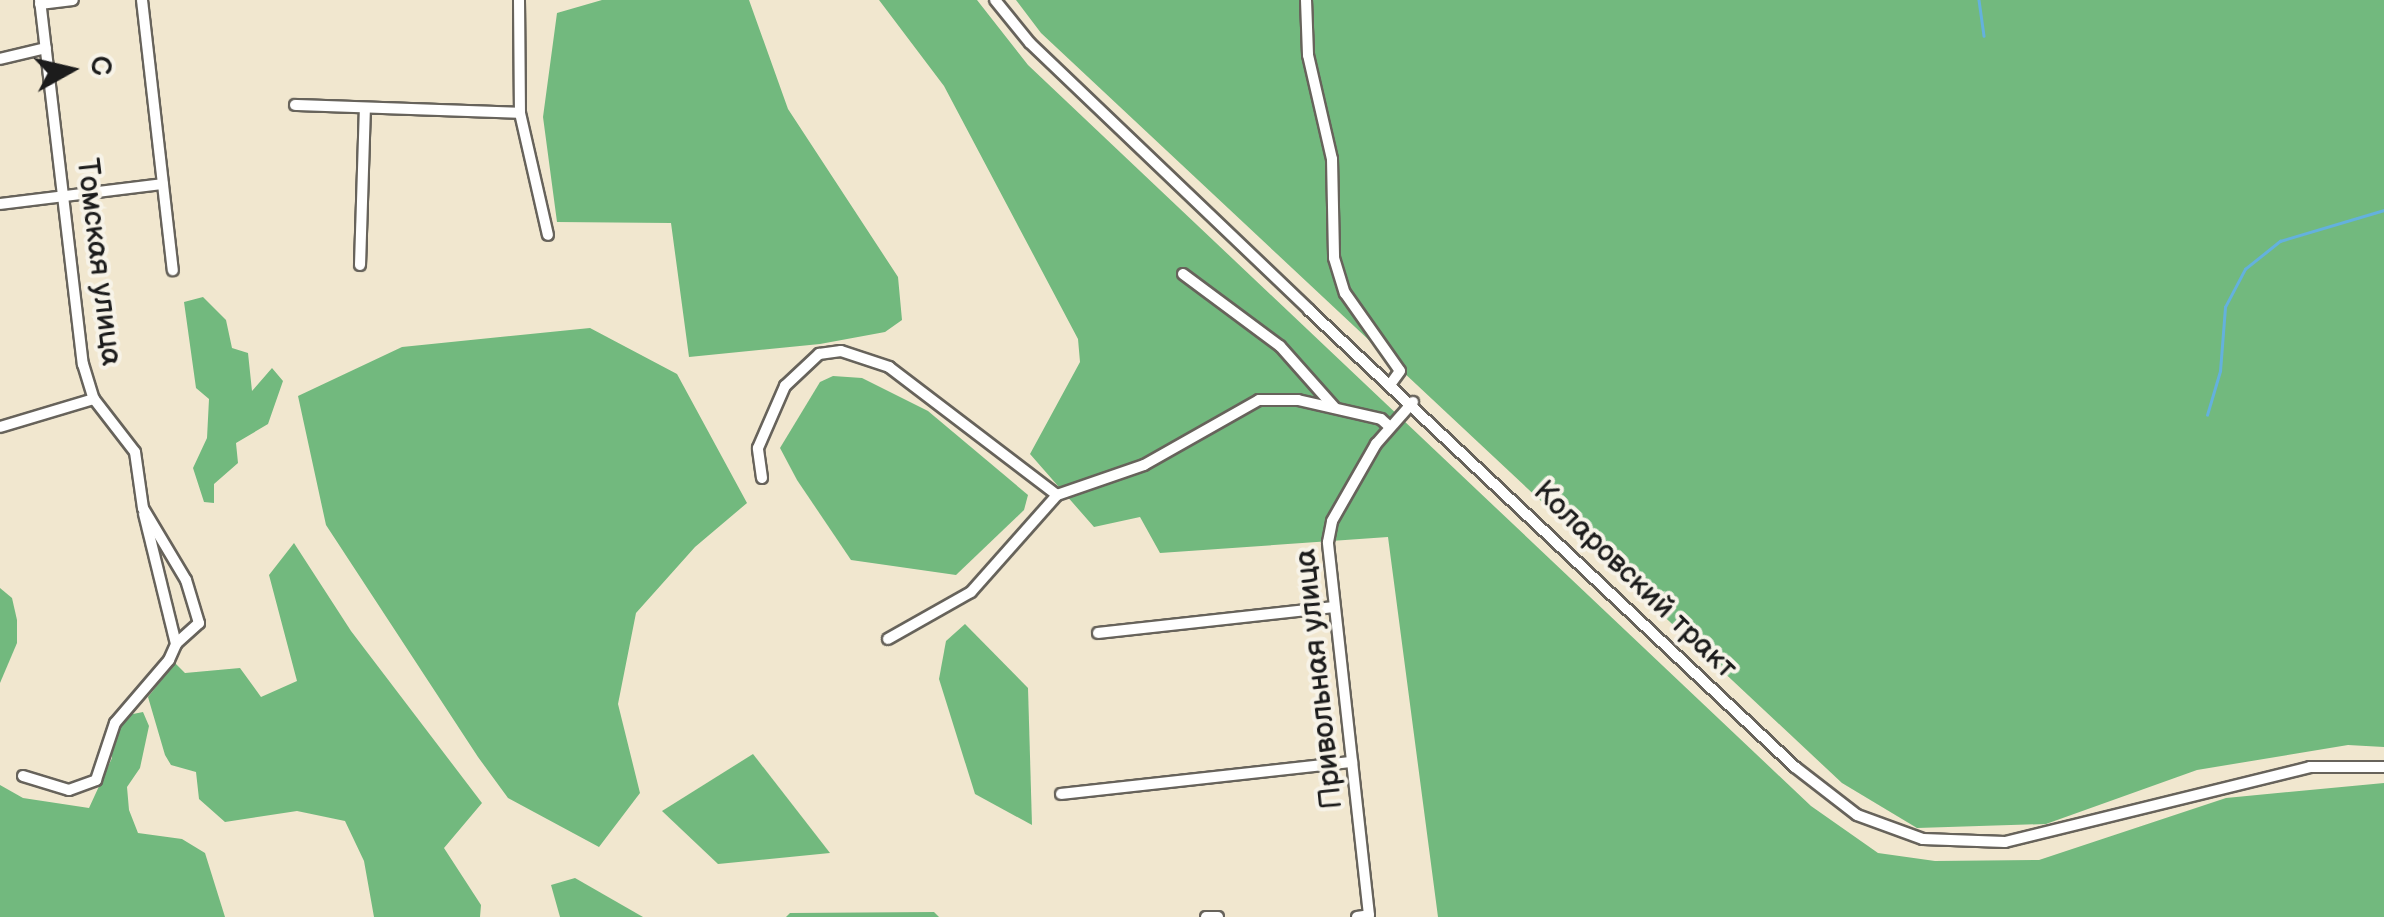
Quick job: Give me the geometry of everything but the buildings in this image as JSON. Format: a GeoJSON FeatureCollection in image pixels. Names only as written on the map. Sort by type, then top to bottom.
{"type":"FeatureCollection","features":[{"type":"Feature","properties":{"kind":"street"},"geometry":{"type":"LineString","coordinates":[[40,2],[73,0]]}},
{"type":"Feature","properties":{"kind":"street"},"geometry":{"type":"LineString","coordinates":[[142,0],[172,270]]}},
{"type":"Feature","properties":{"kind":"street"},"geometry":{"type":"LineString","coordinates":[[519,0],[520,112],[548,235]]}},
{"type":"Feature","properties":{"kind":"street","name":"Коларовский тракт"},"geometry":{"type":"LineString","coordinates":[[995,0],[1030,43],[1795,768],[1857,815],[1888,828],[1958,845],[2005,842],[2274,774],[2384,767]]}},
{"type":"Feature","properties":{"kind":"street"},"geometry":{"type":"LineString","coordinates":[[1306,0],[1308,55],[1332,159],[1334,258],[1346,293],[1400,371],[1392,382]]}},
{"type":"Feature","properties":{"kind":"street","name":"Томская улица"},"geometry":{"type":"LineString","coordinates":[[40,2],[66,195],[73,304],[94,399],[134,452],[143,508],[180,567],[199,623],[176,644]]}},
{"type":"Feature","properties":{"kind":"street"},"geometry":{"type":"LineString","coordinates":[[0,59],[46,48]]}},
{"type":"Feature","properties":{"kind":"street"},"geometry":{"type":"LineString","coordinates":[[295,105],[520,112]]}},
{"type":"Feature","properties":{"kind":"street"},"geometry":{"type":"LineString","coordinates":[[360,265],[365,109]]}},
{"type":"Feature","properties":{"kind":"street"},"geometry":{"type":"LineString","coordinates":[[0,204],[163,184]]}},
{"type":"Feature","properties":{"kind":"street"},"geometry":{"type":"LineString","coordinates":[[1183,274],[1280,346],[1336,408]]}},
{"type":"Feature","properties":{"kind":"street"},"geometry":{"type":"LineString","coordinates":[[762,478],[758,448],[786,386],[819,354],[841,351],[889,367],[1057,495]]}},
{"type":"Feature","properties":{"kind":"street"},"geometry":{"type":"LineString","coordinates":[[0,428],[94,399]]}},
{"type":"Feature","properties":{"kind":"street"},"geometry":{"type":"LineString","coordinates":[[888,639],[971,592],[1057,495],[1144,465],[1259,400],[1336,408],[1390,427]]}},
{"type":"Feature","properties":{"kind":"street","name":"Привольная улица"},"geometry":{"type":"LineString","coordinates":[[1363,916],[1352,762],[1334,607],[1332,520],[1390,427],[1413,402]]}},
{"type":"Feature","properties":{"kind":"street"},"geometry":{"type":"LineString","coordinates":[[23,776],[69,790],[96,780],[114,723],[176,644],[143,508]]}},
{"type":"Feature","properties":{"kind":"street"},"geometry":{"type":"LineString","coordinates":[[1098,633],[1334,607]]}},
{"type":"Feature","properties":{"kind":"street"},"geometry":{"type":"LineString","coordinates":[[1061,794],[1352,762]]}},
{"type":"Feature","properties":{"kind":"street"},"geometry":{"type":"LineString","coordinates":[[1206,917],[1218,917]]}},
{"type":"Feature","properties":{"kind":"green space"},"geometry":{"type":"Polygon","coordinates":[[[602,0],[749,0],[788,109],[898,277],[902,320],[885,332],[820,344],[689,357],[671,223],[557,222],[543,117],[557,13],[602,0]]]}},
{"type":"Feature","properties":{"kind":"green space"},"geometry":{"type":"Polygon","coordinates":[[[879,0],[977,0],[1028,65],[1811,806],[1878,853],[1935,861],[2039,860],[2226,798],[2384,783],[2384,917],[1438,917],[1388,537],[1160,553],[1140,517],[1094,527],[1030,454],[1080,362],[1078,339],[944,86],[879,0]]]}},
{"type":"Feature","properties":{"kind":"green space"},"geometry":{"type":"Polygon","coordinates":[[[1016,0],[2384,0],[2384,747],[2348,745],[2197,770],[2046,824],[1917,828],[1842,783],[1041,33],[1016,0]]]}},
{"type":"Feature","properties":{"kind":"green space"},"geometry":{"type":"Polygon","coordinates":[[[203,297],[226,320],[232,348],[248,353],[252,391],[272,368],[283,381],[268,424],[236,443],[238,463],[214,484],[214,503],[204,502],[193,468],[207,438],[209,399],[196,388],[184,302],[203,297]]]}},
{"type":"Feature","properties":{"kind":"green space"},"geometry":{"type":"Polygon","coordinates":[[[590,328],[677,374],[747,503],[695,547],[636,613],[618,704],[640,793],[599,847],[508,798],[478,757],[326,525],[298,396],[402,347],[590,328]]]}},
{"type":"Feature","properties":{"kind":"green space"},"geometry":{"type":"Polygon","coordinates":[[[833,376],[862,378],[928,411],[1028,495],[1024,510],[956,575],[851,560],[797,480],[780,448],[820,382],[833,376]]]}},
{"type":"Feature","properties":{"kind":"green space"},"geometry":{"type":"Polygon","coordinates":[[[294,543],[351,631],[482,803],[444,848],[481,905],[480,917],[374,917],[364,861],[345,821],[297,811],[225,822],[199,799],[196,772],[171,765],[165,755],[148,697],[175,663],[185,673],[240,668],[261,697],[297,681],[269,575],[294,543]]]}},
{"type":"Feature","properties":{"kind":"green space"},"geometry":{"type":"Polygon","coordinates":[[[0,588],[12,598],[17,643],[0,683],[0,588]]]}},
{"type":"Feature","properties":{"kind":"green space"},"geometry":{"type":"Polygon","coordinates":[[[965,624],[1028,688],[1032,825],[975,794],[939,679],[946,641],[965,624]]]}},
{"type":"Feature","properties":{"kind":"green space"},"geometry":{"type":"Polygon","coordinates":[[[143,712],[149,726],[140,768],[127,787],[129,810],[138,833],[182,839],[205,853],[225,917],[0,917],[0,785],[23,798],[89,808],[112,758],[110,736],[128,715],[143,712]]]}},
{"type":"Feature","properties":{"kind":"green space"},"geometry":{"type":"Polygon","coordinates":[[[753,754],[830,853],[718,864],[662,811],[753,754]]]}},
{"type":"Feature","properties":{"kind":"green space"},"geometry":{"type":"Polygon","coordinates":[[[575,878],[643,917],[560,917],[551,885],[575,878]]]}},
{"type":"Feature","properties":{"kind":"green space"},"geometry":{"type":"Polygon","coordinates":[[[934,912],[939,917],[786,917],[790,913],[934,912]]]}},
{"type":"Feature","properties":{"kind":"waterway"},"geometry":{"type":"LineString","coordinates":[[1979,0],[1984,36]]}},
{"type":"Feature","properties":{"kind":"waterway"},"geometry":{"type":"LineString","coordinates":[[2207,415],[2220,371],[2225,307],[2245,269],[2280,241],[2384,210]]}}]}
